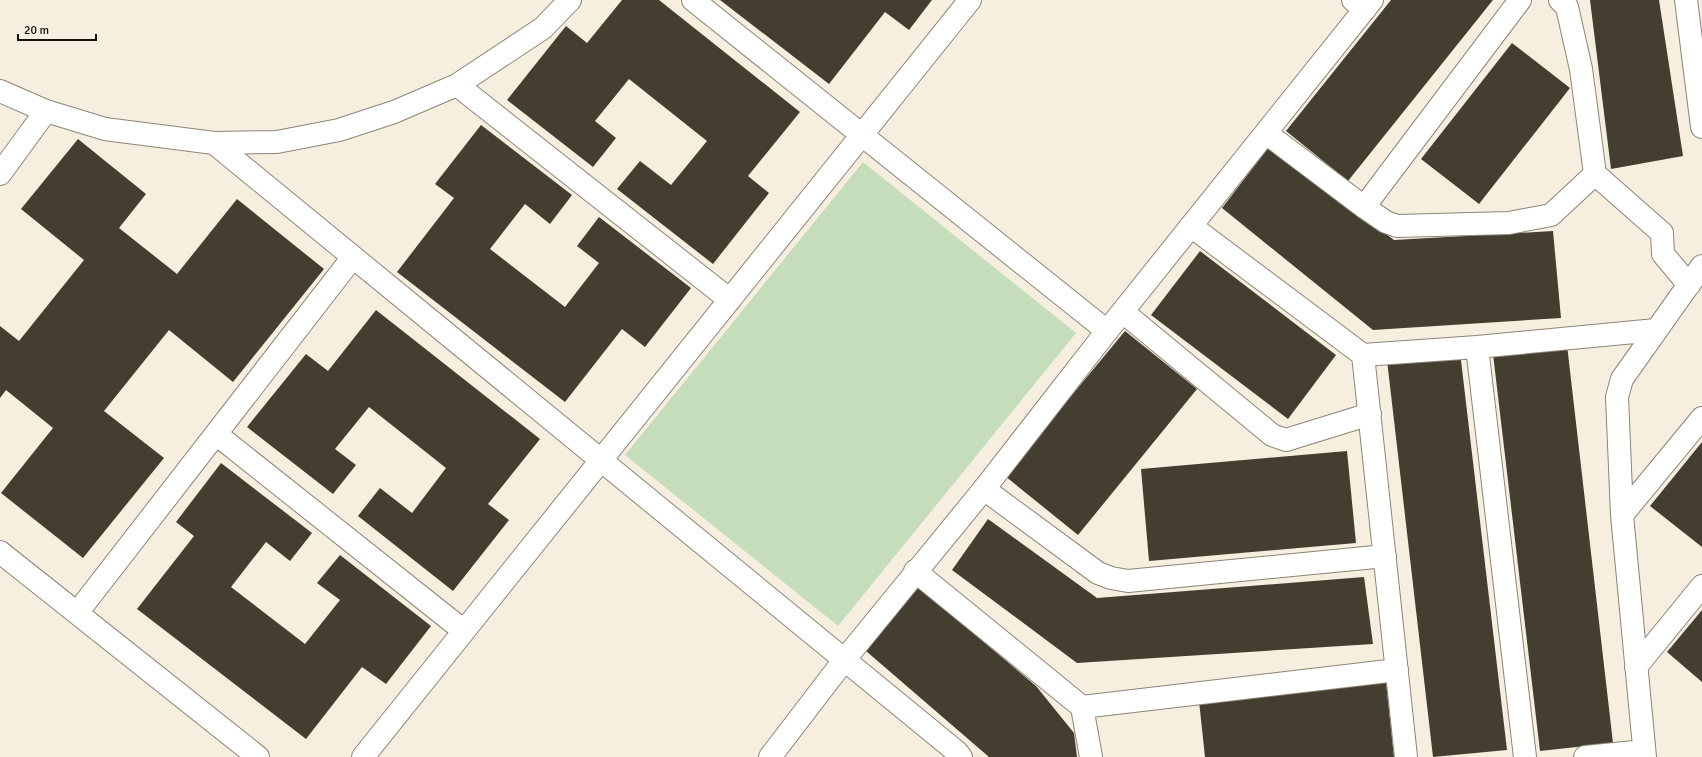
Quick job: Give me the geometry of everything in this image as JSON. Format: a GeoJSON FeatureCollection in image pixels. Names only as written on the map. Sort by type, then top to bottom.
{"type":"FeatureCollection","features":[{"type":"Feature","properties":{"kind":"street"},"geometry":{"type":"LineString","coordinates":[[0,92],[46,111],[105,129],[214,143],[277,142],[339,130],[394,112],[457,85],[543,28],[570,0]]}},
{"type":"Feature","properties":{"kind":"street"},"geometry":{"type":"LineString","coordinates":[[693,0],[1107,331]]}},
{"type":"Feature","properties":{"kind":"street"},"geometry":{"type":"LineString","coordinates":[[363,757],[970,0]]}},
{"type":"Feature","properties":{"kind":"street"},"geometry":{"type":"LineString","coordinates":[[1364,207],[1520,0]]}},
{"type":"Feature","properties":{"kind":"street"},"geometry":{"type":"LineString","coordinates":[[1560,0],[1567,7],[1581,69],[1595,174],[1662,234],[1663,254],[1688,285]]}},
{"type":"Feature","properties":{"kind":"street"},"geometry":{"type":"LineString","coordinates":[[1686,0],[1698,64],[1702,127]]}},
{"type":"Feature","properties":{"kind":"street"},"geometry":{"type":"LineString","coordinates":[[770,757],[845,659],[915,571],[984,489],[1107,331],[1266,133],[1363,3]]}},
{"type":"Feature","properties":{"kind":"street"},"geometry":{"type":"LineString","coordinates":[[457,85],[730,300]]}},
{"type":"Feature","properties":{"kind":"street"},"geometry":{"type":"LineString","coordinates":[[0,174],[46,111]]}},
{"type":"Feature","properties":{"kind":"street"},"geometry":{"type":"LineString","coordinates":[[1266,133],[1364,207],[1386,222],[1397,226],[1509,223],[1551,215],[1595,174]]}},
{"type":"Feature","properties":{"kind":"street"},"geometry":{"type":"LineString","coordinates":[[214,143],[845,659],[957,752],[961,757]]}},
{"type":"Feature","properties":{"kind":"street"},"geometry":{"type":"LineString","coordinates":[[1191,226],[1363,355],[1477,347],[1656,330]]}},
{"type":"Feature","properties":{"kind":"street"},"geometry":{"type":"LineString","coordinates":[[77,613],[353,257]]}},
{"type":"Feature","properties":{"kind":"street"},"geometry":{"type":"LineString","coordinates":[[1585,757],[1644,754],[1622,515],[1617,397],[1622,379],[1702,266]]}},
{"type":"Feature","properties":{"kind":"street"},"geometry":{"type":"LineString","coordinates":[[1123,312],[1272,435],[1286,440],[1370,414]]}},
{"type":"Feature","properties":{"kind":"street"},"geometry":{"type":"LineString","coordinates":[[1477,347],[1524,757]]}},
{"type":"Feature","properties":{"kind":"street"},"geometry":{"type":"LineString","coordinates":[[1363,355],[1406,757]]}},
{"type":"Feature","properties":{"kind":"street"},"geometry":{"type":"LineString","coordinates":[[1622,515],[1702,418]]}},
{"type":"Feature","properties":{"kind":"street"},"geometry":{"type":"LineString","coordinates":[[216,434],[464,631]]}},
{"type":"Feature","properties":{"kind":"street"},"geometry":{"type":"LineString","coordinates":[[984,489],[1098,573],[1110,578],[1128,581],[1385,556]]}},
{"type":"Feature","properties":{"kind":"street"},"geometry":{"type":"LineString","coordinates":[[0,552],[258,757]]}},
{"type":"Feature","properties":{"kind":"street"},"geometry":{"type":"LineString","coordinates":[[915,571],[1082,707],[1091,757]]}},
{"type":"Feature","properties":{"kind":"street"},"geometry":{"type":"LineString","coordinates":[[1636,667],[1702,586]]}},
{"type":"Feature","properties":{"kind":"street"},"geometry":{"type":"LineString","coordinates":[[1082,707],[1397,670]]}},
{"type":"Feature","properties":{"kind":"green space"},"geometry":{"type":"Polygon","coordinates":[[[863,162],[1076,333],[838,626],[625,455],[863,162]]]}},
{"type":"Feature","properties":{"kind":"building"},"geometry":{"type":"Polygon","coordinates":[[[622,0],[659,0],[800,112],[748,176],[769,193],[713,264],[617,189],[640,161],[671,185],[707,141],[629,79],[595,121],[616,138],[593,167],[507,100],[566,26],[587,43],[622,0]]]}},
{"type":"Feature","properties":{"kind":"building"},"geometry":{"type":"Polygon","coordinates":[[[720,0],[932,0],[909,30],[885,12],[829,84],[720,0]]]}},
{"type":"Feature","properties":{"kind":"building"},"geometry":{"type":"Polygon","coordinates":[[[1391,0],[1493,0],[1348,181],[1286,131],[1391,0]]]}},
{"type":"Feature","properties":{"kind":"building"},"geometry":{"type":"Polygon","coordinates":[[[1590,0],[1659,0],[1683,156],[1611,169],[1590,0]]]}},
{"type":"Feature","properties":{"kind":"building"},"geometry":{"type":"Polygon","coordinates":[[[1512,43],[1570,88],[1479,204],[1421,159],[1512,43]]]}},
{"type":"Feature","properties":{"kind":"building"},"geometry":{"type":"Polygon","coordinates":[[[481,125],[572,195],[550,224],[525,204],[490,249],[565,307],[599,263],[577,246],[599,217],[691,288],[645,347],[622,329],[565,402],[397,272],[454,198],[435,184],[481,125]]]}},
{"type":"Feature","properties":{"kind":"building"},"geometry":{"type":"Polygon","coordinates":[[[78,139],[146,194],[119,228],[177,274],[237,199],[324,269],[233,382],[169,330],[104,411],[164,458],[83,558],[1,493],[53,428],[6,390],[0,398],[0,326],[19,341],[84,260],[21,209],[78,139]]]}},
{"type":"Feature","properties":{"kind":"building"},"geometry":{"type":"Polygon","coordinates":[[[1269,147],[1394,240],[1553,231],[1561,318],[1373,330],[1222,208],[1269,147]]]}},
{"type":"Feature","properties":{"kind":"building"},"geometry":{"type":"Polygon","coordinates":[[[1200,251],[1336,355],[1288,419],[1151,315],[1200,251]]]}},
{"type":"Feature","properties":{"kind":"building"},"geometry":{"type":"Polygon","coordinates":[[[376,310],[540,439],[488,504],[509,520],[453,591],[358,516],[380,488],[412,513],[446,468],[369,407],[335,449],[356,465],[333,494],[247,427],[306,354],[328,371],[376,310]]]}},
{"type":"Feature","properties":{"kind":"building"},"geometry":{"type":"Polygon","coordinates":[[[1125,331],[1197,389],[1078,535],[1005,476],[1125,331]]]}},
{"type":"Feature","properties":{"kind":"building"},"geometry":{"type":"Polygon","coordinates":[[[1567,345],[1613,743],[1540,751],[1493,354],[1567,345]]]}},
{"type":"Feature","properties":{"kind":"building"},"geometry":{"type":"Polygon","coordinates":[[[1460,352],[1507,750],[1433,757],[1387,360],[1460,352]]]}},
{"type":"Feature","properties":{"kind":"building"},"geometry":{"type":"Polygon","coordinates":[[[1702,442],[1702,547],[1650,506],[1702,442]]]}},
{"type":"Feature","properties":{"kind":"building"},"geometry":{"type":"Polygon","coordinates":[[[1347,451],[1356,543],[1149,561],[1141,469],[1347,451]]]}},
{"type":"Feature","properties":{"kind":"building"},"geometry":{"type":"Polygon","coordinates":[[[221,463],[312,533],[290,561],[266,542],[231,587],[305,644],[340,600],[317,583],[340,555],[431,626],[386,684],[362,667],[306,739],[137,609],[194,536],[176,522],[221,463]]]}},
{"type":"Feature","properties":{"kind":"building"},"geometry":{"type":"Polygon","coordinates":[[[988,519],[1097,598],[1364,577],[1373,644],[1077,663],[952,570],[988,519]]]}},
{"type":"Feature","properties":{"kind":"building"},"geometry":{"type":"Polygon","coordinates":[[[917,586],[1036,686],[1074,733],[1077,757],[989,757],[866,651],[917,586]]]}},
{"type":"Feature","properties":{"kind":"building"},"geometry":{"type":"Polygon","coordinates":[[[1702,610],[1702,682],[1667,652],[1702,610]]]}},
{"type":"Feature","properties":{"kind":"building"},"geometry":{"type":"Polygon","coordinates":[[[1386,682],[1394,757],[1205,757],[1199,701],[1386,682]]]}}]}
